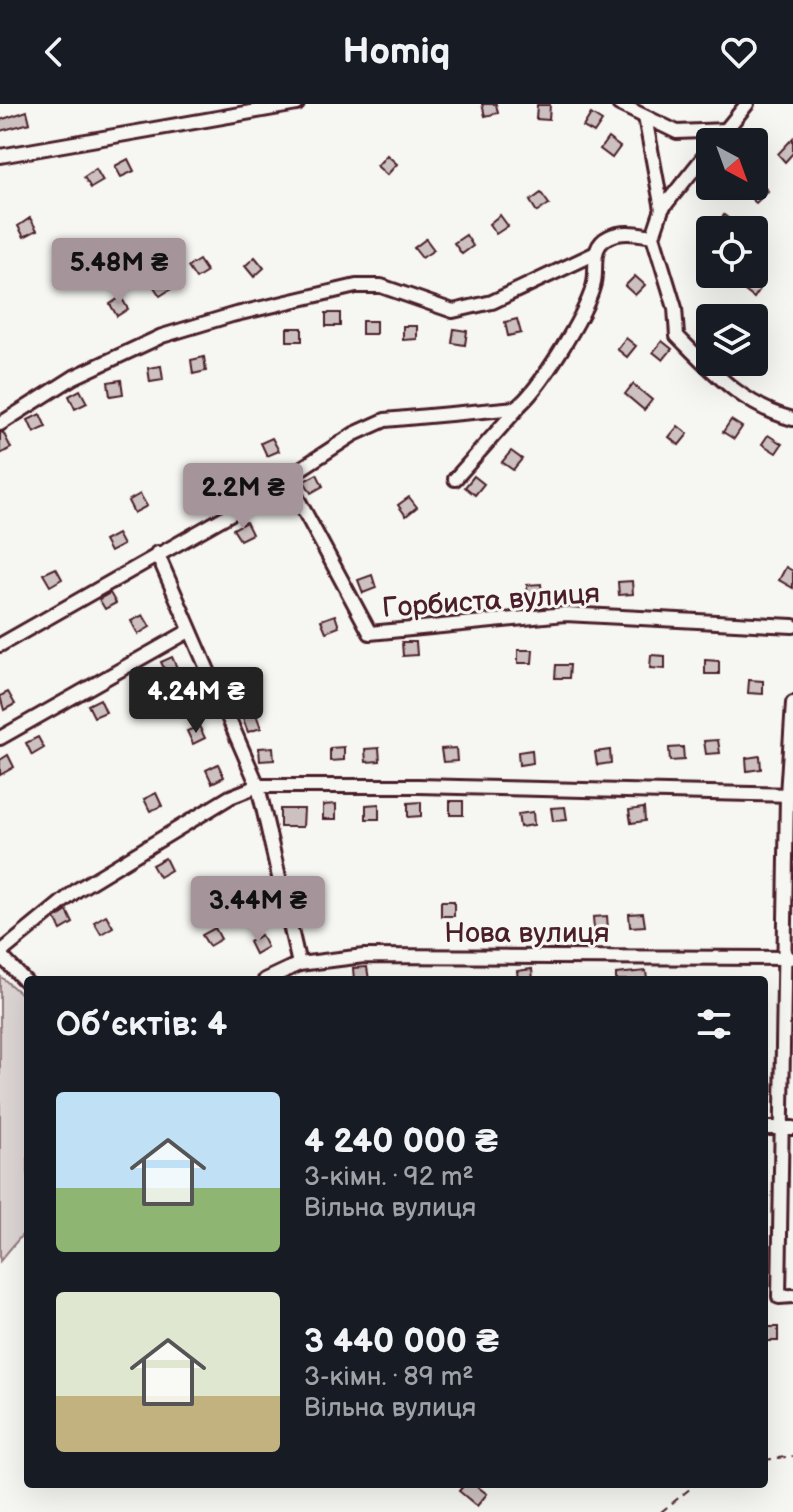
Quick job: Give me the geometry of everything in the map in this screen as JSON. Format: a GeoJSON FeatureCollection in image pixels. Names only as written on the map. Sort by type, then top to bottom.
{"type":"FeatureCollection","features":[{"type":"Feature","properties":{"kind":"street"},"geometry":{"type":"LineString","coordinates":[[0,156],[297,104]]}},
{"type":"Feature","properties":{"kind":"street"},"geometry":{"type":"LineString","coordinates":[[619,104],[677,132],[696,131]]}},
{"type":"Feature","properties":{"kind":"street"},"geometry":{"type":"LineString","coordinates":[[728,128],[747,104]]}},
{"type":"Feature","properties":{"kind":"street"},"geometry":{"type":"LineString","coordinates":[[645,117],[662,209]]}},
{"type":"Feature","properties":{"kind":"street"},"geometry":{"type":"LineString","coordinates":[[696,166],[662,209],[653,236],[675,308],[677,336],[732,391],[771,413],[793,419]]}},
{"type":"Feature","properties":{"kind":"street"},"geometry":{"type":"LineString","coordinates":[[0,424],[74,377],[162,336],[218,319],[356,286],[381,286],[453,311],[492,302],[594,254],[608,237],[626,233],[653,236]]}},
{"type":"Feature","properties":{"kind":"street"},"geometry":{"type":"LineString","coordinates":[[455,479],[523,403],[583,313],[595,283],[594,254]]}},
{"type":"Feature","properties":{"kind":"street"},"geometry":{"type":"LineString","coordinates":[[0,645],[239,509],[286,477],[385,420],[505,411],[523,403]]}},
{"type":"Feature","properties":{"kind":"street","name":"Горбиста вулиця"},"geometry":{"type":"LineString","coordinates":[[286,477],[370,633],[565,614],[793,626]]}},
{"type":"Feature","properties":{"kind":"street"},"geometry":{"type":"LineString","coordinates":[[157,553],[258,786],[299,964]]}},
{"type":"Feature","properties":{"kind":"street"},"geometry":{"type":"LineString","coordinates":[[0,738],[189,631]]}},
{"type":"Feature","properties":{"kind":"street"},"geometry":{"type":"LineString","coordinates":[[779,1297],[788,1128],[793,703]]}},
{"type":"Feature","properties":{"kind":"street"},"geometry":{"type":"LineString","coordinates":[[24,980],[0,954],[77,890],[230,797],[258,786],[418,786],[790,795]]}},
{"type":"Feature","properties":{"kind":"street","name":"Нова вулиця"},"geometry":{"type":"LineString","coordinates":[[274,976],[299,964],[364,956],[789,958]]}},
{"type":"Feature","properties":{"kind":"street"},"geometry":{"type":"LineString","coordinates":[[768,1296],[793,1296]]}},
{"type":"Feature","properties":{"kind":"path"},"geometry":{"type":"LineString","coordinates":[[768,1459],[793,1456]]}},
{"type":"Feature","properties":{"kind":"path"},"geometry":{"type":"LineString","coordinates":[[661,1512],[691,1488]]}},
{"type":"Feature","properties":{"kind":"shaded area"},"geometry":{"type":"Polygon","coordinates":[[[0,976],[24,997],[24,1233],[0,1261],[0,976]]]}},
{"type":"Feature","properties":{"kind":"building"},"geometry":{"type":"Polygon","coordinates":[[[482,104],[496,104],[498,113],[485,116],[482,104]]]}},
{"type":"Feature","properties":{"kind":"building"},"geometry":{"type":"Polygon","coordinates":[[[537,105],[550,105],[549,120],[536,119],[537,105]]]}},
{"type":"Feature","properties":{"kind":"building"},"geometry":{"type":"Polygon","coordinates":[[[27,111],[30,123],[0,131],[0,120],[27,111]]]}},
{"type":"Feature","properties":{"kind":"building"},"geometry":{"type":"Polygon","coordinates":[[[591,114],[602,121],[594,133],[583,127],[591,114]]]}},
{"type":"Feature","properties":{"kind":"building"},"geometry":{"type":"Polygon","coordinates":[[[608,138],[620,147],[612,158],[600,149],[608,138]]]}},
{"type":"Feature","properties":{"kind":"building"},"geometry":{"type":"Polygon","coordinates":[[[793,138],[793,153],[785,162],[778,154],[793,138]]]}},
{"type":"Feature","properties":{"kind":"building"},"geometry":{"type":"Polygon","coordinates":[[[387,155],[397,164],[387,175],[377,166],[387,155]]]}},
{"type":"Feature","properties":{"kind":"building"},"geometry":{"type":"Polygon","coordinates":[[[128,159],[134,171],[121,177],[115,166],[128,159]]]}},
{"type":"Feature","properties":{"kind":"building"},"geometry":{"type":"Polygon","coordinates":[[[96,169],[103,181],[91,188],[84,177],[96,169]]]}},
{"type":"Feature","properties":{"kind":"building"},"geometry":{"type":"Polygon","coordinates":[[[541,193],[549,204],[537,212],[530,201],[541,193]]]}},
{"type":"Feature","properties":{"kind":"building"},"geometry":{"type":"Polygon","coordinates":[[[500,215],[508,226],[496,234],[489,224],[500,215]]]}},
{"type":"Feature","properties":{"kind":"building"},"geometry":{"type":"Polygon","coordinates":[[[30,218],[37,230],[24,237],[18,226],[30,218]]]}},
{"type":"Feature","properties":{"kind":"building"},"geometry":{"type":"Polygon","coordinates":[[[466,235],[473,246],[462,254],[454,243],[466,235]]]}},
{"type":"Feature","properties":{"kind":"building"},"geometry":{"type":"Polygon","coordinates":[[[426,239],[434,250],[422,258],[414,248],[426,239]]]}},
{"type":"Feature","properties":{"kind":"building"},"geometry":{"type":"Polygon","coordinates":[[[255,257],[264,268],[254,277],[245,266],[255,257]]]}},
{"type":"Feature","properties":{"kind":"building"},"geometry":{"type":"Polygon","coordinates":[[[199,260],[207,272],[196,279],[188,267],[199,260]]]}},
{"type":"Feature","properties":{"kind":"building"},"geometry":{"type":"Polygon","coordinates":[[[635,276],[645,285],[635,295],[625,286],[635,276]]]}},
{"type":"Feature","properties":{"kind":"building"},"geometry":{"type":"Polygon","coordinates":[[[163,277],[171,289],[160,296],[152,284],[163,277]]]}},
{"type":"Feature","properties":{"kind":"building"},"geometry":{"type":"Polygon","coordinates":[[[741,288],[760,289],[754,298],[741,288]]]}},
{"type":"Feature","properties":{"kind":"building"},"geometry":{"type":"Polygon","coordinates":[[[121,297],[128,309],[117,316],[110,304],[121,297]]]}},
{"type":"Feature","properties":{"kind":"building"},"geometry":{"type":"Polygon","coordinates":[[[326,313],[340,313],[340,326],[326,326],[326,313]]]}},
{"type":"Feature","properties":{"kind":"building"},"geometry":{"type":"Polygon","coordinates":[[[517,319],[521,333],[508,336],[505,322],[517,319]]]}},
{"type":"Feature","properties":{"kind":"building"},"geometry":{"type":"Polygon","coordinates":[[[362,321],[376,321],[376,334],[362,334],[362,321]]]}},
{"type":"Feature","properties":{"kind":"building"},"geometry":{"type":"Polygon","coordinates":[[[403,326],[417,326],[417,339],[403,340],[403,326]]]}},
{"type":"Feature","properties":{"kind":"building"},"geometry":{"type":"Polygon","coordinates":[[[287,328],[302,328],[302,341],[287,341],[287,328]]]}},
{"type":"Feature","properties":{"kind":"building"},"geometry":{"type":"Polygon","coordinates":[[[454,329],[467,331],[465,345],[452,343],[454,329]]]}},
{"type":"Feature","properties":{"kind":"building"},"geometry":{"type":"Polygon","coordinates":[[[626,338],[636,346],[627,357],[617,349],[626,338]]]}},
{"type":"Feature","properties":{"kind":"building"},"geometry":{"type":"Polygon","coordinates":[[[662,341],[672,349],[663,360],[653,352],[662,341]]]}},
{"type":"Feature","properties":{"kind":"building"},"geometry":{"type":"Polygon","coordinates":[[[204,357],[206,371],[193,374],[191,360],[204,357]]]}},
{"type":"Feature","properties":{"kind":"building"},"geometry":{"type":"Polygon","coordinates":[[[161,366],[163,380],[150,382],[148,368],[161,366]]]}},
{"type":"Feature","properties":{"kind":"building"},"geometry":{"type":"Polygon","coordinates":[[[121,380],[123,394],[110,396],[108,382],[121,380]]]}},
{"type":"Feature","properties":{"kind":"building"},"geometry":{"type":"Polygon","coordinates":[[[633,384],[652,400],[644,410],[625,394],[633,384]]]}},
{"type":"Feature","properties":{"kind":"building"},"geometry":{"type":"Polygon","coordinates":[[[80,390],[87,403],[75,409],[69,396],[80,390]]]}},
{"type":"Feature","properties":{"kind":"building"},"geometry":{"type":"Polygon","coordinates":[[[40,414],[46,427],[34,433],[28,420],[40,414]]]}},
{"type":"Feature","properties":{"kind":"building"},"geometry":{"type":"Polygon","coordinates":[[[731,420],[742,427],[734,439],[723,432],[731,420]]]}},
{"type":"Feature","properties":{"kind":"building"},"geometry":{"type":"Polygon","coordinates":[[[678,426],[688,434],[679,445],[669,437],[678,426]]]}},
{"type":"Feature","properties":{"kind":"building"},"geometry":{"type":"Polygon","coordinates":[[[3,432],[11,448],[0,454],[0,433],[3,432]]]}},
{"type":"Feature","properties":{"kind":"building"},"geometry":{"type":"Polygon","coordinates":[[[768,435],[782,444],[776,453],[762,444],[768,435]]]}},
{"type":"Feature","properties":{"kind":"building"},"geometry":{"type":"Polygon","coordinates":[[[272,438],[279,451],[267,456],[261,443],[272,438]]]}},
{"type":"Feature","properties":{"kind":"building"},"geometry":{"type":"Polygon","coordinates":[[[511,451],[522,459],[513,470],[502,462],[511,451]]]}},
{"type":"Feature","properties":{"kind":"building"},"geometry":{"type":"Polygon","coordinates":[[[214,472],[220,484],[208,491],[201,479],[214,472]]]}},
{"type":"Feature","properties":{"kind":"building"},"geometry":{"type":"Polygon","coordinates":[[[317,474],[323,486],[311,493],[304,481],[317,474]]]}},
{"type":"Feature","properties":{"kind":"building"},"geometry":{"type":"Polygon","coordinates":[[[474,476],[484,484],[475,495],[465,487],[474,476]]]}},
{"type":"Feature","properties":{"kind":"building"},"geometry":{"type":"Polygon","coordinates":[[[140,494],[147,506],[134,513],[128,501],[140,494]]]}},
{"type":"Feature","properties":{"kind":"building"},"geometry":{"type":"Polygon","coordinates":[[[409,497],[417,507],[406,516],[398,505],[409,497]]]}},
{"type":"Feature","properties":{"kind":"building"},"geometry":{"type":"Polygon","coordinates":[[[246,522],[252,534],[240,540],[233,529],[246,522]]]}},
{"type":"Feature","properties":{"kind":"building"},"geometry":{"type":"Polygon","coordinates":[[[117,534],[123,545],[110,552],[104,541],[117,534]]]}},
{"type":"Feature","properties":{"kind":"building"},"geometry":{"type":"Polygon","coordinates":[[[786,567],[793,571],[793,588],[779,580],[786,567]]]}},
{"type":"Feature","properties":{"kind":"building"},"geometry":{"type":"Polygon","coordinates":[[[56,568],[62,579],[50,586],[43,574],[56,568]]]}},
{"type":"Feature","properties":{"kind":"building"},"geometry":{"type":"Polygon","coordinates":[[[372,575],[376,588],[363,593],[358,580],[372,575]]]}},
{"type":"Feature","properties":{"kind":"building"},"geometry":{"type":"Polygon","coordinates":[[[632,581],[633,594],[619,595],[618,582],[632,581]]]}},
{"type":"Feature","properties":{"kind":"building"},"geometry":{"type":"Polygon","coordinates":[[[541,584],[542,597],[528,598],[527,585],[541,584]]]}},
{"type":"Feature","properties":{"kind":"building"},"geometry":{"type":"Polygon","coordinates":[[[110,593],[116,603],[105,609],[99,599],[110,593]]]}},
{"type":"Feature","properties":{"kind":"building"},"geometry":{"type":"Polygon","coordinates":[[[143,615],[150,627],[138,634],[131,621],[143,615]]]}},
{"type":"Feature","properties":{"kind":"building"},"geometry":{"type":"Polygon","coordinates":[[[335,615],[339,627],[326,632],[321,620],[335,615]]]}},
{"type":"Feature","properties":{"kind":"building"},"geometry":{"type":"Polygon","coordinates":[[[402,642],[416,642],[417,655],[403,656],[402,642]]]}},
{"type":"Feature","properties":{"kind":"building"},"geometry":{"type":"Polygon","coordinates":[[[518,650],[533,650],[532,663],[518,663],[518,650]]]}},
{"type":"Feature","properties":{"kind":"building"},"geometry":{"type":"Polygon","coordinates":[[[651,655],[665,656],[665,669],[650,668],[651,655]]]}},
{"type":"Feature","properties":{"kind":"building"},"geometry":{"type":"Polygon","coordinates":[[[172,657],[178,670],[167,675],[161,662],[172,657]]]}},
{"type":"Feature","properties":{"kind":"building"},"geometry":{"type":"Polygon","coordinates":[[[705,660],[719,661],[719,674],[705,674],[705,660]]]}},
{"type":"Feature","properties":{"kind":"building"},"geometry":{"type":"Polygon","coordinates":[[[556,665],[570,665],[569,678],[555,678],[556,665]]]}},
{"type":"Feature","properties":{"kind":"building"},"geometry":{"type":"Polygon","coordinates":[[[251,671],[257,682],[244,689],[238,678],[251,671]]]}},
{"type":"Feature","properties":{"kind":"building"},"geometry":{"type":"Polygon","coordinates":[[[749,680],[763,681],[763,694],[748,693],[749,680]]]}},
{"type":"Feature","properties":{"kind":"building"},"geometry":{"type":"Polygon","coordinates":[[[8,692],[15,704],[4,710],[0,696],[8,692]]]}},
{"type":"Feature","properties":{"kind":"building"},"geometry":{"type":"Polygon","coordinates":[[[100,699],[106,712],[94,717],[88,705],[100,699]]]}},
{"type":"Feature","properties":{"kind":"building"},"geometry":{"type":"Polygon","coordinates":[[[253,706],[261,728],[248,732],[240,711],[253,706]]]}},
{"type":"Feature","properties":{"kind":"building"},"geometry":{"type":"Polygon","coordinates":[[[199,726],[205,738],[193,744],[187,731],[199,726]]]}},
{"type":"Feature","properties":{"kind":"building"},"geometry":{"type":"Polygon","coordinates":[[[38,737],[44,748],[32,755],[26,743],[38,737]]]}},
{"type":"Feature","properties":{"kind":"building"},"geometry":{"type":"Polygon","coordinates":[[[718,740],[720,753],[706,754],[704,741],[718,740]]]}},
{"type":"Feature","properties":{"kind":"building"},"geometry":{"type":"Polygon","coordinates":[[[273,747],[274,760],[260,761],[259,748],[273,747]]]}},
{"type":"Feature","properties":{"kind":"building"},"geometry":{"type":"Polygon","coordinates":[[[344,747],[344,760],[330,761],[330,748],[344,747]]]}},
{"type":"Feature","properties":{"kind":"building"},"geometry":{"type":"Polygon","coordinates":[[[683,747],[684,760],[670,761],[669,748],[683,747]]]}},
{"type":"Feature","properties":{"kind":"building"},"geometry":{"type":"Polygon","coordinates":[[[379,748],[380,761],[366,762],[365,749],[379,748]]]}},
{"type":"Feature","properties":{"kind":"building"},"geometry":{"type":"Polygon","coordinates":[[[456,748],[457,761],[443,762],[441,749],[456,748]]]}},
{"type":"Feature","properties":{"kind":"building"},"geometry":{"type":"Polygon","coordinates":[[[532,750],[533,763],[519,765],[518,752],[532,750]]]}},
{"type":"Feature","properties":{"kind":"building"},"geometry":{"type":"Polygon","coordinates":[[[610,750],[611,763],[597,765],[595,752],[610,750]]]}},
{"type":"Feature","properties":{"kind":"building"},"geometry":{"type":"Polygon","coordinates":[[[8,755],[14,767],[0,775],[0,760],[8,755]]]}},
{"type":"Feature","properties":{"kind":"building"},"geometry":{"type":"Polygon","coordinates":[[[760,756],[761,769],[747,771],[746,758],[760,756]]]}},
{"type":"Feature","properties":{"kind":"building"},"geometry":{"type":"Polygon","coordinates":[[[218,764],[224,777],[212,783],[206,770],[218,764]]]}},
{"type":"Feature","properties":{"kind":"building"},"geometry":{"type":"Polygon","coordinates":[[[156,793],[162,806],[150,811],[144,799],[156,793]]]}},
{"type":"Feature","properties":{"kind":"building"},"geometry":{"type":"Polygon","coordinates":[[[450,801],[463,801],[463,815],[450,815],[450,801]]]}},
{"type":"Feature","properties":{"kind":"building"},"geometry":{"type":"Polygon","coordinates":[[[421,802],[421,816],[408,817],[408,803],[421,802]]]}},
{"type":"Feature","properties":{"kind":"building"},"geometry":{"type":"Polygon","coordinates":[[[336,804],[336,819],[323,819],[323,805],[336,804]]]}},
{"type":"Feature","properties":{"kind":"building"},"geometry":{"type":"Polygon","coordinates":[[[379,804],[379,819],[366,819],[366,805],[379,804]]]}},
{"type":"Feature","properties":{"kind":"building"},"geometry":{"type":"Polygon","coordinates":[[[565,807],[567,820],[553,821],[551,808],[565,807]]]}},
{"type":"Feature","properties":{"kind":"building"},"geometry":{"type":"Polygon","coordinates":[[[644,808],[645,821],[631,823],[629,810],[644,808]]]}},
{"type":"Feature","properties":{"kind":"building"},"geometry":{"type":"Polygon","coordinates":[[[280,809],[304,809],[303,827],[280,827],[280,809]]]}},
{"type":"Feature","properties":{"kind":"building"},"geometry":{"type":"Polygon","coordinates":[[[533,812],[534,825],[520,827],[518,814],[533,812]]]}},
{"type":"Feature","properties":{"kind":"building"},"geometry":{"type":"Polygon","coordinates":[[[165,858],[171,870],[159,877],[152,865],[165,858]]]}},
{"type":"Feature","properties":{"kind":"building"},"geometry":{"type":"Polygon","coordinates":[[[441,901],[454,901],[454,916],[441,916],[441,901]]]}},
{"type":"Feature","properties":{"kind":"building"},"geometry":{"type":"Polygon","coordinates":[[[67,911],[73,923],[61,930],[55,919],[67,911]]]}},
{"type":"Feature","properties":{"kind":"building"},"geometry":{"type":"Polygon","coordinates":[[[643,913],[645,926],[630,927],[629,914],[643,913]]]}},
{"type":"Feature","properties":{"kind":"building"},"geometry":{"type":"Polygon","coordinates":[[[106,915],[113,927],[101,934],[94,922],[106,915]]]}},
{"type":"Feature","properties":{"kind":"building"},"geometry":{"type":"Polygon","coordinates":[[[607,916],[608,929],[594,930],[593,917],[607,916]]]}},
{"type":"Feature","properties":{"kind":"building"},"geometry":{"type":"Polygon","coordinates":[[[215,928],[221,939],[209,946],[202,935],[215,928]]]}},
{"type":"Feature","properties":{"kind":"building"},"geometry":{"type":"Polygon","coordinates":[[[261,935],[267,947],[255,954],[249,942],[261,935]]]}},
{"type":"Feature","properties":{"kind":"building"},"geometry":{"type":"Polygon","coordinates":[[[367,967],[368,976],[354,976],[353,968],[367,967]]]}},
{"type":"Feature","properties":{"kind":"building"},"geometry":{"type":"Polygon","coordinates":[[[532,969],[533,976],[518,976],[517,971],[532,969]]]}},
{"type":"Feature","properties":{"kind":"building"},"geometry":{"type":"Polygon","coordinates":[[[646,971],[647,976],[616,976],[646,971]]]}},
{"type":"Feature","properties":{"kind":"building"},"geometry":{"type":"Polygon","coordinates":[[[768,1327],[778,1327],[778,1341],[768,1341],[768,1327]]]}},
{"type":"Feature","properties":{"kind":"building"},"geometry":{"type":"Polygon","coordinates":[[[462,1488],[479,1488],[487,1494],[477,1506],[459,1491],[462,1488]]]}}]}
